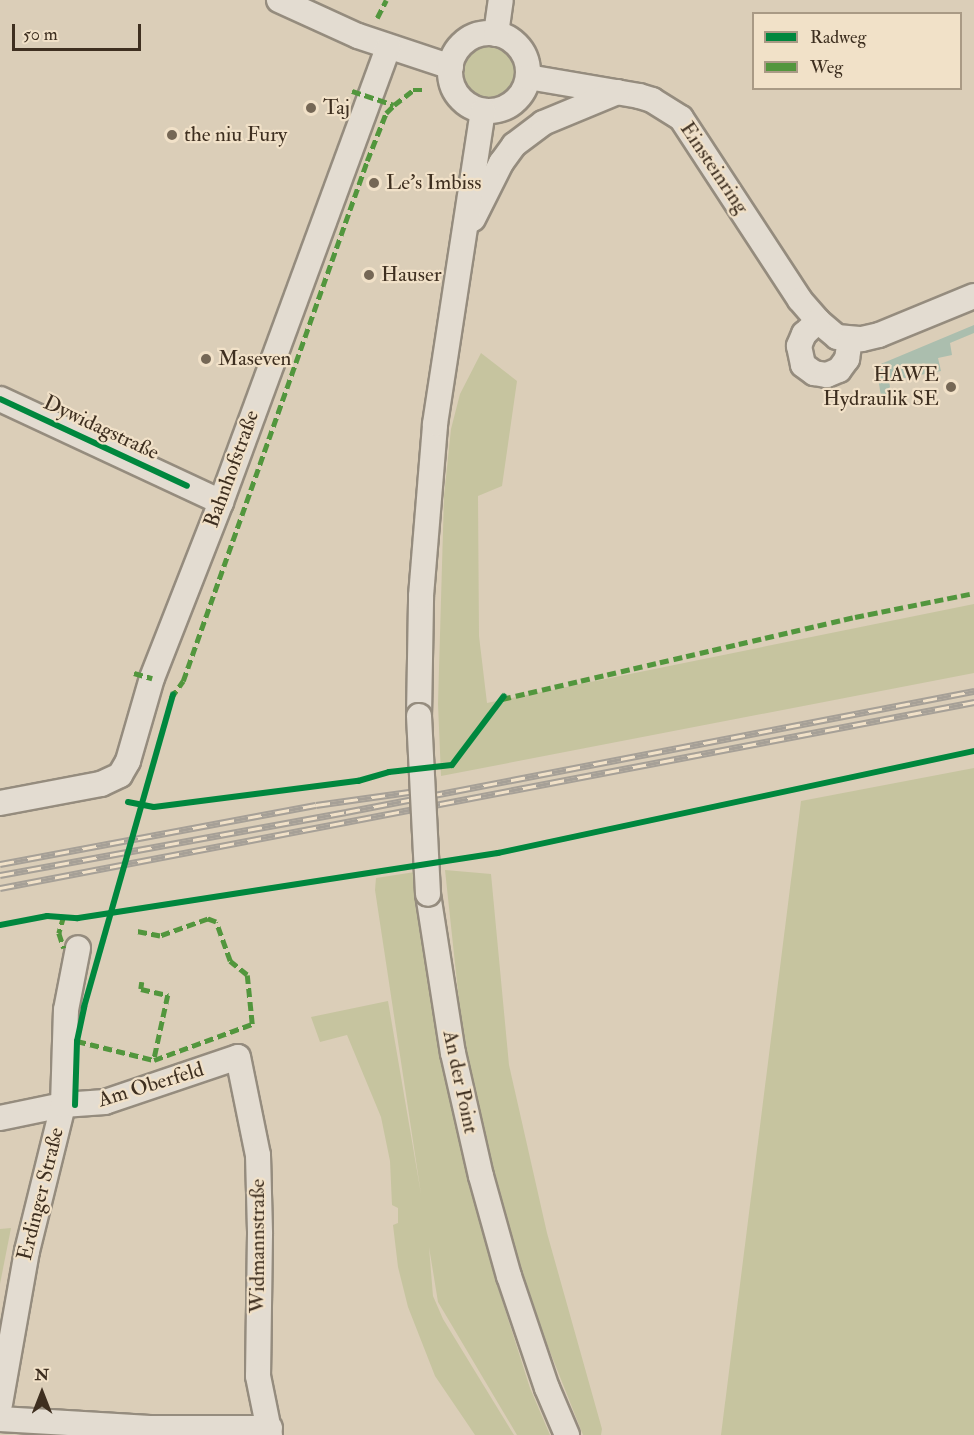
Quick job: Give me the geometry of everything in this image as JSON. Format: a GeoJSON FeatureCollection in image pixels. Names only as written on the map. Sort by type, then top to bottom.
{"type":"FeatureCollection","features":[{"type":"Feature","properties":{"kind":"street"},"geometry":{"type":"LineString","coordinates":[[279,0],[388,47],[451,67]]}},
{"type":"Feature","properties":{"kind":"street"},"geometry":{"type":"LineString","coordinates":[[496,34],[501,0]]}},
{"type":"Feature","properties":{"kind":"street"},"geometry":{"type":"LineString","coordinates":[[496,34],[505,36],[521,49],[526,57],[528,77],[520,96],[513,103],[494,111],[483,111],[465,102],[458,95],[453,87],[451,67],[453,57],[466,41],[475,36],[496,34]]}},
{"type":"Feature","properties":{"kind":"street","name":"Bahnhofstraße"},"geometry":{"type":"LineString","coordinates":[[0,803],[102,784],[120,775],[128,761],[152,678],[220,502],[388,47]]}},
{"type":"Feature","properties":{"kind":"street","name":"Einsteinring"},"geometry":{"type":"LineString","coordinates":[[528,77],[619,92],[652,100],[681,118],[800,300],[818,321],[837,337],[850,339]]}},
{"type":"Feature","properties":{"kind":"street"},"geometry":{"type":"LineString","coordinates":[[463,237],[501,163],[514,146],[543,123],[619,92]]}},
{"type":"Feature","properties":{"kind":"street","name":"An der Point"},"geometry":{"type":"LineString","coordinates":[[483,111],[435,424],[421,596],[419,716],[428,894],[453,1053],[481,1176],[512,1288],[547,1388],[567,1435]]}},
{"type":"Feature","properties":{"kind":"street"},"geometry":{"type":"LineString","coordinates":[[818,321],[804,334],[798,346],[803,365],[814,373],[827,375],[839,369],[847,359],[850,339],[879,334],[974,296]]}},
{"type":"Feature","properties":{"kind":"street","name":"Dywidagstraße"},"geometry":{"type":"LineString","coordinates":[[0,399],[220,502]]}},
{"type":"Feature","properties":{"kind":"street","name":"Erdinger Straße"},"geometry":{"type":"LineString","coordinates":[[0,1404],[27,1251],[63,1105],[66,1011],[78,948]]}},
{"type":"Feature","properties":{"kind":"street","name":"Am Oberfeld"},"geometry":{"type":"LineString","coordinates":[[0,1118],[63,1105],[105,1102],[238,1058]]}},
{"type":"Feature","properties":{"kind":"street","name":"Widmannstraße"},"geometry":{"type":"LineString","coordinates":[[238,1058],[258,1155],[260,1234],[258,1376],[270,1432]]}},
{"type":"Feature","properties":{"kind":"street"},"geometry":{"type":"LineString","coordinates":[[0,1419],[270,1432]]}},
{"type":"Feature","properties":{"kind":"shaded area"},"geometry":{"type":"Polygon","coordinates":[[[485,46],[495,46],[509,53],[516,72],[509,91],[495,98],[485,98],[475,94],[468,87],[464,77],[464,67],[468,57],[475,50],[485,46]]]}},
{"type":"Feature","properties":{"kind":"shaded area"},"geometry":{"type":"Polygon","coordinates":[[[974,325],[974,333],[950,343],[952,355],[938,358],[941,371],[889,381],[891,393],[881,396],[876,366],[974,325]]]}},
{"type":"Feature","properties":{"kind":"shaded area"},"geometry":{"type":"Polygon","coordinates":[[[481,353],[517,381],[502,486],[478,496],[479,636],[487,703],[974,604],[974,673],[441,776],[438,704],[444,496],[451,429],[460,394],[481,353]]]}},
{"type":"Feature","properties":{"kind":"shaded area"},"geometry":{"type":"Polygon","coordinates":[[[974,768],[974,1435],[721,1435],[801,801],[974,768]]]}},
{"type":"Feature","properties":{"kind":"shaded area"},"geometry":{"type":"Polygon","coordinates":[[[445,870],[491,874],[509,1065],[547,1233],[602,1429],[601,1435],[583,1435],[541,1329],[510,1240],[463,1038],[445,870]]]}},
{"type":"Feature","properties":{"kind":"shaded area"},"geometry":{"type":"Polygon","coordinates":[[[415,872],[444,1075],[468,1179],[495,1278],[530,1388],[550,1435],[517,1435],[438,1302],[429,1247],[433,1296],[443,1319],[514,1435],[475,1435],[435,1376],[408,1307],[398,1267],[393,1225],[398,1223],[398,1208],[392,1205],[390,1161],[381,1117],[347,1035],[320,1042],[311,1017],[388,1001],[421,1194],[375,890],[376,878],[415,872]]]}},
{"type":"Feature","properties":{"kind":"shaded area"},"geometry":{"type":"Polygon","coordinates":[[[11,1228],[0,1284],[0,1229],[11,1228]]]}},
{"type":"Feature","properties":{"kind":"railway"},"geometry":{"type":"LineString","coordinates":[[0,875],[346,812],[974,691]]}},
{"type":"Feature","properties":{"kind":"railway"},"geometry":{"type":"LineString","coordinates":[[0,888],[974,702]]}},
{"type":"Feature","properties":{"kind":"railway"},"geometry":{"type":"LineString","coordinates":[[0,864],[316,805],[416,791]]}},
{"type":"Feature","properties":{"kind":"marked path"},"geometry":{"type":"LineString","coordinates":[[377,18],[386,0]]}},
{"type":"Feature","properties":{"kind":"marked path"},"geometry":{"type":"LineString","coordinates":[[352,91],[394,105],[413,90],[424,90]]}},
{"type":"Feature","properties":{"kind":"marked path"},"geometry":{"type":"LineString","coordinates":[[171,698],[183,681],[367,161],[386,113],[394,105]]}},
{"type":"Feature","properties":{"kind":"marked path"},"geometry":{"type":"LineString","coordinates":[[502,699],[855,617],[974,593]]}},
{"type":"Feature","properties":{"kind":"marked path"},"geometry":{"type":"LineString","coordinates":[[134,673],[152,678]]}},
{"type":"Feature","properties":{"kind":"marked path"},"geometry":{"type":"LineString","coordinates":[[64,916],[59,933],[64,948]]}},
{"type":"Feature","properties":{"kind":"marked path"},"geometry":{"type":"LineString","coordinates":[[77,1041],[154,1060],[252,1024],[247,975],[230,961],[216,922],[208,919],[160,936],[135,931]]}},
{"type":"Feature","properties":{"kind":"marked path"},"geometry":{"type":"LineString","coordinates":[[142,982],[141,989],[168,995],[154,1060]]}},
{"type":"Feature","properties":{"kind":"cycle path"},"geometry":{"type":"LineString","coordinates":[[0,399],[187,486]]}},
{"type":"Feature","properties":{"kind":"cycle path"},"geometry":{"type":"LineString","coordinates":[[75,1105],[77,1041],[84,1007],[173,694]]}},
{"type":"Feature","properties":{"kind":"cycle path"},"geometry":{"type":"LineString","coordinates":[[128,802],[154,807],[358,781],[389,772],[452,765],[504,696]]}},
{"type":"Feature","properties":{"kind":"cycle path"},"geometry":{"type":"LineString","coordinates":[[0,925],[47,916],[78,918],[498,853],[974,751]]}},
{"type":"Feature","properties":{"kind":"place","name":"Taj"},"geometry":{"type":"Point","coordinates":[311,108]}},
{"type":"Feature","properties":{"kind":"place","name":"the niu Fury"},"geometry":{"type":"Point","coordinates":[172,135]}},
{"type":"Feature","properties":{"kind":"place","name":"Le's Imbiss"},"geometry":{"type":"Point","coordinates":[374,183]}},
{"type":"Feature","properties":{"kind":"place","name":"Hauser"},"geometry":{"type":"Point","coordinates":[369,275]}},
{"type":"Feature","properties":{"kind":"place","name":"Maseven"},"geometry":{"type":"Point","coordinates":[206,359]}},
{"type":"Feature","properties":{"kind":"place","name":"HAWE Hydraulik SE"},"geometry":{"type":"Point","coordinates":[951,387]}}]}
